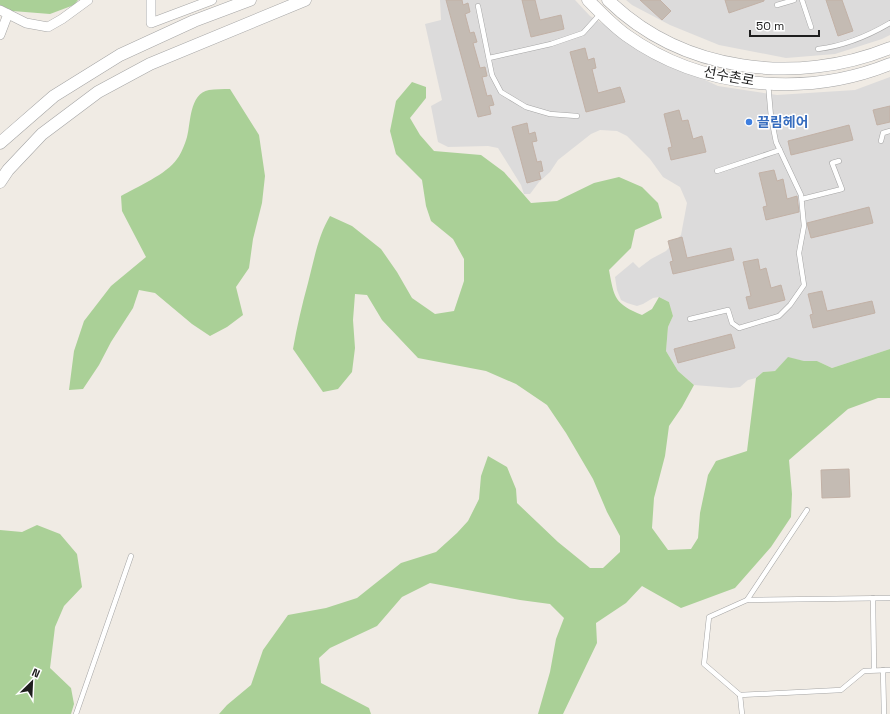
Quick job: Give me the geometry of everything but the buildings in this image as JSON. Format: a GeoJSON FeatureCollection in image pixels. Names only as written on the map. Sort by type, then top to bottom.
{"type":"FeatureCollection","features":[{"type":"Feature","properties":{"kind":"street"},"geometry":{"type":"LineString","coordinates":[[0,35],[4,12],[26,23],[48,27],[62,19],[88,0]]}},
{"type":"Feature","properties":{"kind":"street"},"geometry":{"type":"LineString","coordinates":[[151,0],[151,23],[212,0]]}},
{"type":"Feature","properties":{"kind":"street"},"geometry":{"type":"LineString","coordinates":[[0,143],[54,96],[120,55],[194,21],[250,0]]}},
{"type":"Feature","properties":{"kind":"street"},"geometry":{"type":"LineString","coordinates":[[0,182],[8,170],[42,134],[98,92],[150,64],[305,0]]}},
{"type":"Feature","properties":{"kind":"street","name":"선수촌로"},"geometry":{"type":"LineString","coordinates":[[588,0],[626,35],[648,49],[707,74],[736,80],[768,83],[806,83],[842,78],[874,70],[890,64]]}},
{"type":"Feature","properties":{"kind":"street"},"geometry":{"type":"LineString","coordinates":[[601,13],[610,1]]}},
{"type":"Feature","properties":{"kind":"street","name":"선수촌로"},"geometry":{"type":"LineString","coordinates":[[610,1],[634,22],[656,36],[680,48],[712,60],[738,66],[804,69],[839,64],[870,56],[890,48]]}},
{"type":"Feature","properties":{"kind":"street"},"geometry":{"type":"LineString","coordinates":[[768,83],[769,68]]}},
{"type":"Feature","properties":{"kind":"lane"},"geometry":{"type":"LineString","coordinates":[[777,5],[794,0]]}},
{"type":"Feature","properties":{"kind":"lane"},"geometry":{"type":"LineString","coordinates":[[802,0],[811,27]]}},
{"type":"Feature","properties":{"kind":"lane"},"geometry":{"type":"LineString","coordinates":[[478,6],[492,75],[501,92],[526,107],[550,114],[577,116]]}},
{"type":"Feature","properties":{"kind":"lane"},"geometry":{"type":"LineString","coordinates":[[489,58],[551,44],[583,33],[601,13]]}},
{"type":"Feature","properties":{"kind":"lane"},"geometry":{"type":"LineString","coordinates":[[818,49],[829,48],[870,35],[890,23]]}},
{"type":"Feature","properties":{"kind":"lane"},"geometry":{"type":"LineString","coordinates":[[690,319],[728,310],[732,323],[739,328],[779,316],[804,285],[799,253],[804,226],[802,199],[776,142],[771,117],[768,83]]}},
{"type":"Feature","properties":{"kind":"lane"},"geometry":{"type":"LineString","coordinates":[[881,141],[883,133],[890,132]]}},
{"type":"Feature","properties":{"kind":"lane"},"geometry":{"type":"LineString","coordinates":[[717,171],[780,150]]}},
{"type":"Feature","properties":{"kind":"lane"},"geometry":{"type":"LineString","coordinates":[[802,199],[842,189],[832,163],[839,161]]}},
{"type":"Feature","properties":{"kind":"lane"},"geometry":{"type":"LineString","coordinates":[[747,600],[807,510]]}},
{"type":"Feature","properties":{"kind":"lane"},"geometry":{"type":"LineString","coordinates":[[76,714],[131,556]]}},
{"type":"Feature","properties":{"kind":"lane"},"geometry":{"type":"LineString","coordinates":[[873,598],[874,670]]}},
{"type":"Feature","properties":{"kind":"lane"},"geometry":{"type":"LineString","coordinates":[[742,714],[740,695],[704,664],[709,617],[747,600],[890,598]]}},
{"type":"Feature","properties":{"kind":"lane"},"geometry":{"type":"LineString","coordinates":[[740,695],[841,690],[864,670],[890,670]]}},
{"type":"Feature","properties":{"kind":"lane"},"geometry":{"type":"LineString","coordinates":[[883,670],[884,714]]}},
{"type":"Feature","properties":{"kind":"shaded area"},"geometry":{"type":"Polygon","coordinates":[[[440,0],[575,0],[590,16],[662,60],[718,86],[777,95],[855,90],[890,77],[890,349],[832,368],[817,361],[804,361],[788,358],[775,371],[763,372],[756,378],[748,380],[740,387],[731,388],[694,385],[678,371],[666,351],[668,327],[673,316],[669,302],[659,297],[653,298],[637,306],[627,303],[621,300],[617,290],[615,277],[633,262],[639,268],[651,259],[666,251],[681,235],[687,203],[680,187],[663,177],[650,159],[627,136],[617,131],[600,130],[591,134],[558,160],[550,172],[539,182],[530,194],[524,194],[521,185],[498,148],[488,146],[448,147],[438,142],[431,106],[442,100],[425,24],[441,20],[440,0]]]}},
{"type":"Feature","properties":{"kind":"shaded area"},"geometry":{"type":"Polygon","coordinates":[[[626,0],[890,0],[890,35],[835,54],[786,58],[719,45],[670,25],[632,5],[626,0]]]}},
{"type":"Feature","properties":{"kind":"green space"},"geometry":{"type":"Polygon","coordinates":[[[0,0],[78,0],[74,5],[50,14],[0,10],[0,0]]]}},
{"type":"Feature","properties":{"kind":"green space"},"geometry":{"type":"Polygon","coordinates":[[[412,82],[426,87],[426,98],[410,118],[420,135],[434,151],[481,155],[504,172],[531,203],[557,201],[594,183],[619,177],[642,187],[658,203],[662,218],[635,230],[631,248],[609,270],[612,287],[617,299],[633,311],[642,315],[652,309],[659,297],[669,302],[673,316],[668,327],[666,351],[678,371],[694,385],[682,407],[669,426],[665,456],[654,498],[652,528],[668,550],[691,549],[698,538],[700,513],[708,475],[716,461],[747,451],[756,378],[763,372],[775,371],[788,357],[804,361],[817,361],[832,368],[890,349],[890,398],[878,398],[848,409],[789,460],[792,494],[791,517],[771,547],[735,588],[681,608],[642,586],[626,603],[596,623],[597,643],[563,714],[538,714],[550,672],[556,639],[564,618],[550,604],[520,600],[430,583],[402,597],[377,626],[330,648],[319,658],[321,683],[369,708],[371,714],[219,714],[227,705],[251,685],[263,650],[288,615],[326,608],[357,598],[401,563],[436,552],[457,533],[468,521],[479,499],[481,476],[488,456],[507,467],[516,489],[517,503],[558,542],[590,568],[603,568],[620,552],[620,536],[607,512],[593,479],[566,433],[547,405],[516,384],[486,371],[418,358],[382,320],[367,295],[355,294],[353,320],[355,348],[352,372],[338,389],[323,392],[293,349],[317,248],[322,232],[330,216],[352,226],[381,249],[397,272],[412,298],[435,314],[454,311],[464,281],[464,259],[453,239],[431,221],[426,206],[422,180],[396,154],[390,131],[396,101],[412,82]]]}},
{"type":"Feature","properties":{"kind":"green space"},"geometry":{"type":"Polygon","coordinates":[[[216,89],[230,89],[259,135],[265,176],[262,203],[253,239],[249,268],[236,287],[243,315],[227,327],[210,336],[192,324],[155,293],[139,290],[133,308],[83,389],[69,390],[74,351],[84,321],[111,286],[146,257],[122,211],[121,196],[159,175],[177,159],[186,140],[194,103],[202,93],[216,89]]]}},
{"type":"Feature","properties":{"kind":"green space"},"geometry":{"type":"Polygon","coordinates":[[[37,525],[60,534],[77,554],[82,587],[64,606],[55,627],[50,668],[71,688],[74,704],[71,714],[0,714],[0,530],[22,532],[37,525]]]}},
{"type":"Feature","properties":{"kind":"place","name":"끌림헤어"},"geometry":{"type":"Point","coordinates":[749,122]}}]}
